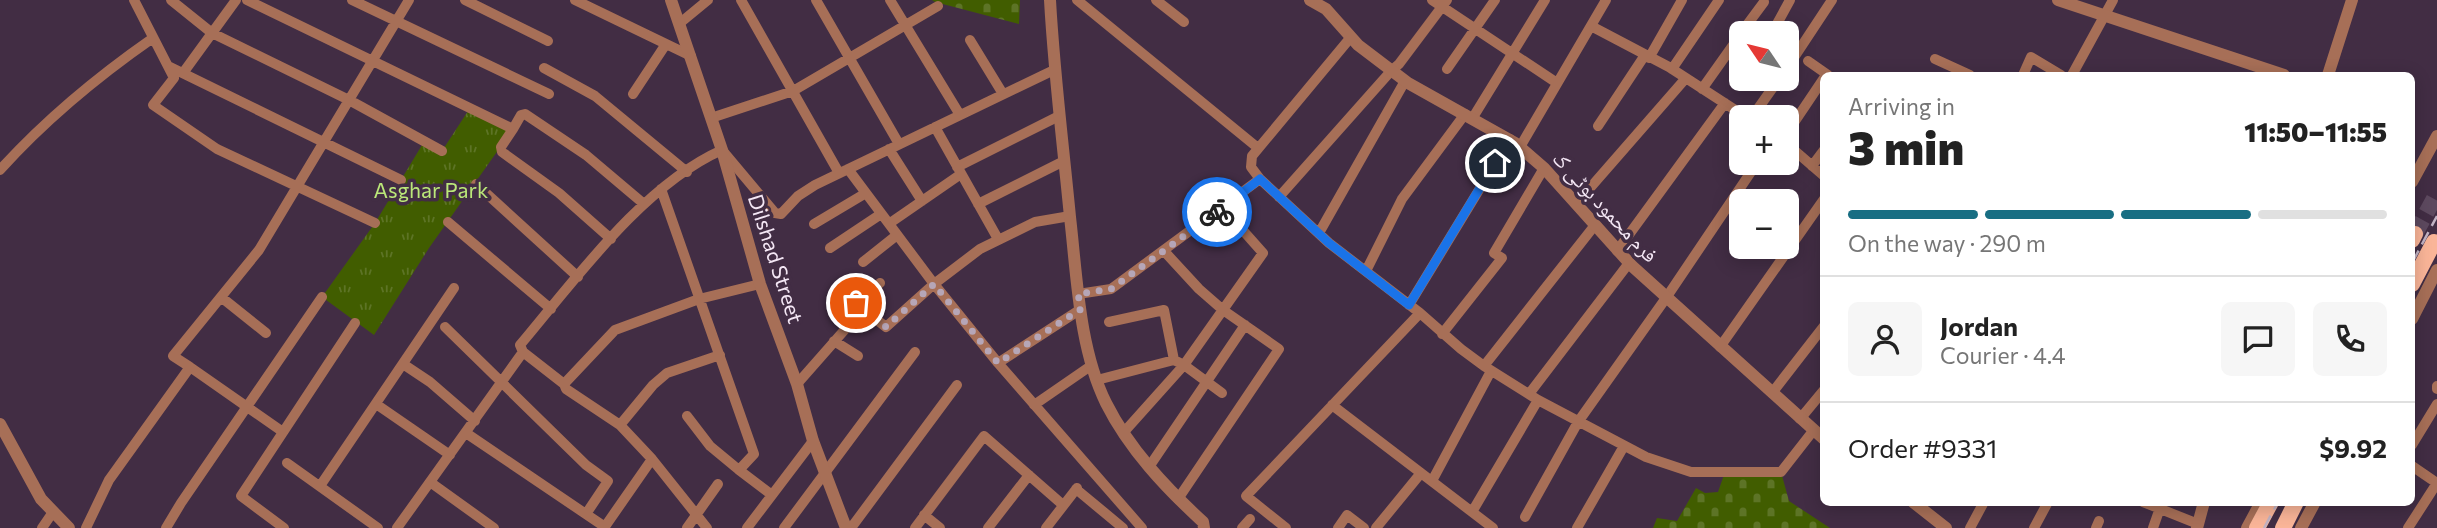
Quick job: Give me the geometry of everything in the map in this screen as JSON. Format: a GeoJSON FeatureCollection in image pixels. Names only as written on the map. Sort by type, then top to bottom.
{"type":"FeatureCollection","features":[{"type":"Feature","properties":{"kind":"main road"},"geometry":{"type":"LineString","coordinates":[[2427,279],[2434,243]]}},
{"type":"Feature","properties":{"kind":"main road"},"geometry":{"type":"LineString","coordinates":[[2257,528],[2269,506]]}},
{"type":"Feature","properties":{"kind":"main road"},"geometry":{"type":"LineString","coordinates":[[2283,528],[2294,506]]}},
{"type":"Feature","properties":{"kind":"street"},"geometry":{"type":"LineString","coordinates":[[134,0],[174,78],[153,105],[217,149],[375,223]]}},
{"type":"Feature","properties":{"kind":"street"},"geometry":{"type":"LineString","coordinates":[[171,0],[212,33],[349,100],[442,151]]}},
{"type":"Feature","properties":{"kind":"street"},"geometry":{"type":"LineString","coordinates":[[183,73],[236,0]]}},
{"type":"Feature","properties":{"kind":"street"},"geometry":{"type":"LineString","coordinates":[[247,0],[513,129]]}},
{"type":"Feature","properties":{"kind":"street"},"geometry":{"type":"LineString","coordinates":[[352,0],[549,94]]}},
{"type":"Feature","properties":{"kind":"street"},"geometry":{"type":"LineString","coordinates":[[283,432],[173,356],[259,250],[409,0]]}},
{"type":"Feature","properties":{"kind":"street"},"geometry":{"type":"LineString","coordinates":[[465,0],[548,41]]}},
{"type":"Feature","properties":{"kind":"street"},"geometry":{"type":"LineString","coordinates":[[575,0],[691,56]]}},
{"type":"Feature","properties":{"kind":"street","name":"Dilshad Street"},"geometry":{"type":"LineString","coordinates":[[671,0],[722,150],[761,285],[797,384],[813,441],[849,528]]}},
{"type":"Feature","properties":{"kind":"street"},"geometry":{"type":"LineString","coordinates":[[680,23],[708,0]]}},
{"type":"Feature","properties":{"kind":"street"},"geometry":{"type":"LineString","coordinates":[[741,0],[793,91],[844,171],[866,193],[934,284],[1132,526]]}},
{"type":"Feature","properties":{"kind":"street"},"geometry":{"type":"LineString","coordinates":[[816,0],[899,144]]}},
{"type":"Feature","properties":{"kind":"street"},"geometry":{"type":"LineString","coordinates":[[890,0],[960,115]]}},
{"type":"Feature","properties":{"kind":"street"},"geometry":{"type":"LineString","coordinates":[[1050,0],[1054,70],[1078,294],[1092,365],[1106,404],[1124,432],[1149,467],[1203,522],[1204,528]]}},
{"type":"Feature","properties":{"kind":"street"},"geometry":{"type":"LineString","coordinates":[[1077,0],[1258,148]]}},
{"type":"Feature","properties":{"kind":"street","name":"فرم محمود بوٹی ک"},"geometry":{"type":"LineString","coordinates":[[1310,0],[1326,9],[1351,37],[1391,71],[1515,143],[1544,168],[1629,263],[1818,435]]}},
{"type":"Feature","properties":{"kind":"street"},"geometry":{"type":"LineString","coordinates":[[1432,0],[1444,3],[1476,29],[1557,83]]}},
{"type":"Feature","properties":{"kind":"street"},"geometry":{"type":"LineString","coordinates":[[1447,69],[1495,0]]}},
{"type":"Feature","properties":{"kind":"street"},"geometry":{"type":"LineString","coordinates":[[1366,271],[1402,199],[1468,117],[1545,0]]}},
{"type":"Feature","properties":{"kind":"street"},"geometry":{"type":"LineString","coordinates":[[1409,305],[1557,83],[1606,0]]}},
{"type":"Feature","properties":{"kind":"street"},"geometry":{"type":"LineString","coordinates":[[1598,125],[1647,57],[1682,0]]}},
{"type":"Feature","properties":{"kind":"street"},"geometry":{"type":"LineString","coordinates":[[1672,69],[1719,0]]}},
{"type":"Feature","properties":{"kind":"street"},"geometry":{"type":"LineString","coordinates":[[1779,21],[1790,0]]}},
{"type":"Feature","properties":{"kind":"street"},"geometry":{"type":"LineString","coordinates":[[1799,50],[1832,0]]}},
{"type":"Feature","properties":{"kind":"street"},"geometry":{"type":"LineString","coordinates":[[2058,0],[2275,72]]}},
{"type":"Feature","properties":{"kind":"street"},"geometry":{"type":"LineString","coordinates":[[2074,72],[2113,0]]}},
{"type":"Feature","properties":{"kind":"street"},"geometry":{"type":"LineString","coordinates":[[2329,72],[2352,0]]}},
{"type":"Feature","properties":{"kind":"street"},"geometry":{"type":"LineString","coordinates":[[1749,21],[1762,1],[1784,11]]}},
{"type":"Feature","properties":{"kind":"street"},"geometry":{"type":"LineString","coordinates":[[1162,2],[1184,22]]}},
{"type":"Feature","properties":{"kind":"street"},"geometry":{"type":"LineString","coordinates":[[1279,197],[1399,64],[1444,3]]}},
{"type":"Feature","properties":{"kind":"street"},"geometry":{"type":"LineString","coordinates":[[711,118],[793,91],[938,6]]}},
{"type":"Feature","properties":{"kind":"street"},"geometry":{"type":"LineString","coordinates":[[1591,26],[1672,69],[1729,106]]}},
{"type":"Feature","properties":{"kind":"street"},"geometry":{"type":"LineString","coordinates":[[1351,37],[1252,156],[1251,167],[1260,179],[1319,233],[1488,369],[1533,397],[1646,457],[1691,472],[1781,472],[1818,435]]}},
{"type":"Feature","properties":{"kind":"street"},"geometry":{"type":"LineString","coordinates":[[0,170],[19,148],[99,75],[153,38]]}},
{"type":"Feature","properties":{"kind":"street"},"geometry":{"type":"LineString","coordinates":[[970,40],[1003,94]]}},
{"type":"Feature","properties":{"kind":"street"},"geometry":{"type":"LineString","coordinates":[[633,94],[666,44]]}},
{"type":"Feature","properties":{"kind":"street"},"geometry":{"type":"LineString","coordinates":[[1702,89],[1729,50]]}},
{"type":"Feature","properties":{"kind":"street"},"geometry":{"type":"LineString","coordinates":[[2024,72],[2031,57],[2056,72]]}},
{"type":"Feature","properties":{"kind":"street"},"geometry":{"type":"LineString","coordinates":[[1935,59],[1963,72]]}},
{"type":"Feature","properties":{"kind":"street"},"geometry":{"type":"LineString","coordinates":[[1808,61],[1821,72]]}},
{"type":"Feature","properties":{"kind":"street"},"geometry":{"type":"LineString","coordinates":[[168,65],[401,180]]}},
{"type":"Feature","properties":{"kind":"street"},"geometry":{"type":"LineString","coordinates":[[544,68],[595,96],[687,172]]}},
{"type":"Feature","properties":{"kind":"street"},"geometry":{"type":"LineString","coordinates":[[707,528],[652,459],[620,425],[566,389],[564,384],[523,352],[520,345],[611,239],[645,204],[661,190],[722,150],[778,214],[781,214],[798,196],[814,185],[1054,70]]}},
{"type":"Feature","properties":{"kind":"street"},"geometry":{"type":"LineString","coordinates":[[1576,204],[1686,78]]}},
{"type":"Feature","properties":{"kind":"street"},"geometry":{"type":"LineString","coordinates":[[1319,233],[1405,80]]}},
{"type":"Feature","properties":{"kind":"street"},"geometry":{"type":"LineString","coordinates":[[1799,115],[1820,85]]}},
{"type":"Feature","properties":{"kind":"street"},"geometry":{"type":"LineString","coordinates":[[1618,251],[1725,103]]}},
{"type":"Feature","properties":{"kind":"street"},"geometry":{"type":"LineString","coordinates":[[611,239],[559,193],[502,152],[501,147],[521,115],[525,114],[586,155],[645,204]]}},
{"type":"Feature","properties":{"kind":"street"},"geometry":{"type":"LineString","coordinates":[[890,223],[959,171],[1059,116]]}},
{"type":"Feature","properties":{"kind":"street"},"geometry":{"type":"LineString","coordinates":[[935,127],[998,239]]}},
{"type":"Feature","properties":{"kind":"street"},"geometry":{"type":"LineString","coordinates":[[2415,176],[2437,136]]}},
{"type":"Feature","properties":{"kind":"street"},"geometry":{"type":"LineString","coordinates":[[889,149],[922,201]]}},
{"type":"Feature","properties":{"kind":"street"},"geometry":{"type":"LineString","coordinates":[[1799,155],[1820,173]]}},
{"type":"Feature","properties":{"kind":"street"},"geometry":{"type":"LineString","coordinates":[[1812,166],[1820,155]]}},
{"type":"Feature","properties":{"kind":"street"},"geometry":{"type":"LineString","coordinates":[[978,204],[1064,161]]}},
{"type":"Feature","properties":{"kind":"street"},"geometry":{"type":"LineString","coordinates":[[1442,334],[1502,258],[1494,253],[1544,168]]}},
{"type":"Feature","properties":{"kind":"street"},"geometry":{"type":"LineString","coordinates":[[1525,517],[1578,422],[1667,298],[1749,175]]}},
{"type":"Feature","properties":{"kind":"street"},"geometry":{"type":"LineString","coordinates":[[1078,294],[1111,289],[1260,179]]}},
{"type":"Feature","properties":{"kind":"street"},"geometry":{"type":"LineString","coordinates":[[476,184],[578,277]]}},
{"type":"Feature","properties":{"kind":"street"},"geometry":{"type":"LineString","coordinates":[[661,190],[754,454],[740,470]]}},
{"type":"Feature","properties":{"kind":"street"},"geometry":{"type":"LineString","coordinates":[[814,224],[866,193]]}},
{"type":"Feature","properties":{"kind":"street"},"geometry":{"type":"LineString","coordinates":[[1720,346],[1820,205]]}},
{"type":"Feature","properties":{"kind":"street"},"geometry":{"type":"LineString","coordinates":[[1124,432],[1223,310],[1263,253],[1223,208]]}},
{"type":"Feature","properties":{"kind":"street"},"geometry":{"type":"LineString","coordinates":[[830,248],[881,214]]}},
{"type":"Feature","properties":{"kind":"street"},"geometry":{"type":"LineString","coordinates":[[880,283],[856,303],[886,327],[934,284],[980,249],[1035,222],[1070,216]]}},
{"type":"Feature","properties":{"kind":"street"},"geometry":{"type":"LineString","coordinates":[[447,222],[551,309]]}},
{"type":"Feature","properties":{"kind":"street"},"geometry":{"type":"LineString","coordinates":[[1432,481],[1488,369],[1595,225]]}},
{"type":"Feature","properties":{"kind":"street"},"geometry":{"type":"LineString","coordinates":[[863,262],[897,235]]}},
{"type":"Feature","properties":{"kind":"street"},"geometry":{"type":"LineString","coordinates":[[1164,251],[1199,289],[1223,310],[1279,349],[1178,499]]}},
{"type":"Feature","properties":{"kind":"street"},"geometry":{"type":"LineString","coordinates":[[1472,512],[1533,397],[1629,263]]}},
{"type":"Feature","properties":{"kind":"street"},"geometry":{"type":"LineString","coordinates":[[2415,311],[2427,279]]}},
{"type":"Feature","properties":{"kind":"street"},"geometry":{"type":"LineString","coordinates":[[564,384],[615,330],[699,299],[761,285]]}},
{"type":"Feature","properties":{"kind":"street"},"geometry":{"type":"LineString","coordinates":[[320,486],[454,288]]}},
{"type":"Feature","properties":{"kind":"street"},"geometry":{"type":"LineString","coordinates":[[221,297],[266,332]]}},
{"type":"Feature","properties":{"kind":"street"},"geometry":{"type":"LineString","coordinates":[[166,528],[322,297]]}},
{"type":"Feature","properties":{"kind":"street"},"geometry":{"type":"LineString","coordinates":[[797,384],[863,309]]}},
{"type":"Feature","properties":{"kind":"street"},"geometry":{"type":"LineString","coordinates":[[998,363],[1081,309]]}},
{"type":"Feature","properties":{"kind":"street"},"geometry":{"type":"LineString","coordinates":[[1109,322],[1164,310],[1179,363],[1222,393]]}},
{"type":"Feature","properties":{"kind":"street"},"geometry":{"type":"LineString","coordinates":[[1286,528],[1246,496],[1420,313]]}},
{"type":"Feature","properties":{"kind":"street"},"geometry":{"type":"LineString","coordinates":[[284,528],[241,496],[355,323]]}},
{"type":"Feature","properties":{"kind":"street"},"geometry":{"type":"LineString","coordinates":[[1149,467],[1245,325]]}},
{"type":"Feature","properties":{"kind":"street"},"geometry":{"type":"LineString","coordinates":[[445,327],[586,465],[608,481],[586,514]]}},
{"type":"Feature","properties":{"kind":"street"},"geometry":{"type":"LineString","coordinates":[[1772,393],[1820,331]]}},
{"type":"Feature","properties":{"kind":"street"},"geometry":{"type":"LineString","coordinates":[[834,341],[858,356]]}},
{"type":"Feature","properties":{"kind":"street"},"geometry":{"type":"LineString","coordinates":[[397,528],[523,352]]}},
{"type":"Feature","properties":{"kind":"street"},"geometry":{"type":"LineString","coordinates":[[784,528],[915,352]]}},
{"type":"Feature","properties":{"kind":"street"},"geometry":{"type":"LineString","coordinates":[[620,425],[653,385],[667,373],[720,355]]}},
{"type":"Feature","properties":{"kind":"street"},"geometry":{"type":"LineString","coordinates":[[1097,380],[1179,363]]}},
{"type":"Feature","properties":{"kind":"street"},"geometry":{"type":"LineString","coordinates":[[402,364],[430,382],[475,421]]}},
{"type":"Feature","properties":{"kind":"street"},"geometry":{"type":"LineString","coordinates":[[1034,405],[1092,365]]}},
{"type":"Feature","properties":{"kind":"street"},"geometry":{"type":"LineString","coordinates":[[86,528],[108,480],[190,367]]}},
{"type":"Feature","properties":{"kind":"street"},"geometry":{"type":"LineString","coordinates":[[849,528],[957,385]]}},
{"type":"Feature","properties":{"kind":"street"},"geometry":{"type":"LineString","coordinates":[[1800,419],[1820,395]]}},
{"type":"Feature","properties":{"kind":"street"},"geometry":{"type":"LineString","coordinates":[[376,404],[450,455]]}},
{"type":"Feature","properties":{"kind":"street"},"geometry":{"type":"LineString","coordinates":[[2415,440],[2437,404]]}},
{"type":"Feature","properties":{"kind":"street"},"geometry":{"type":"LineString","coordinates":[[1332,405],[1493,528]]}},
{"type":"Feature","properties":{"kind":"street"},"geometry":{"type":"LineString","coordinates":[[687,416],[710,446],[772,495]]}},
{"type":"Feature","properties":{"kind":"street"},"geometry":{"type":"LineString","coordinates":[[0,424],[41,499],[69,528]]}},
{"type":"Feature","properties":{"kind":"street"},"geometry":{"type":"LineString","coordinates":[[466,433],[605,527],[652,459]]}},
{"type":"Feature","properties":{"kind":"street"},"geometry":{"type":"LineString","coordinates":[[915,528],[984,436],[1063,505]]}},
{"type":"Feature","properties":{"kind":"street"},"geometry":{"type":"LineString","coordinates":[[747,528],[813,441]]}},
{"type":"Feature","properties":{"kind":"street"},"geometry":{"type":"LineString","coordinates":[[1577,528],[1625,446]]}},
{"type":"Feature","properties":{"kind":"street"},"geometry":{"type":"LineString","coordinates":[[287,463],[378,528]]}},
{"type":"Feature","properties":{"kind":"street"},"geometry":{"type":"LineString","coordinates":[[2408,528],[2437,483],[2415,468]]}},
{"type":"Feature","properties":{"kind":"street"},"geometry":{"type":"LineString","coordinates":[[1376,528],[1421,473]]}},
{"type":"Feature","properties":{"kind":"street"},"geometry":{"type":"LineString","coordinates":[[988,528],[1029,475]]}},
{"type":"Feature","properties":{"kind":"street"},"geometry":{"type":"LineString","coordinates":[[430,482],[494,528]]}},
{"type":"Feature","properties":{"kind":"street"},"geometry":{"type":"LineString","coordinates":[[687,528],[718,484]]}},
{"type":"Feature","properties":{"kind":"street"},"geometry":{"type":"LineString","coordinates":[[1046,528],[1076,488],[1132,526]]}},
{"type":"Feature","properties":{"kind":"street"},"geometry":{"type":"LineString","coordinates":[[1919,506],[1946,528]]}},
{"type":"Feature","properties":{"kind":"street"},"geometry":{"type":"LineString","coordinates":[[1970,528],[1982,506]]}},
{"type":"Feature","properties":{"kind":"street"},"geometry":{"type":"LineString","coordinates":[[2034,528],[2046,506]]}},
{"type":"Feature","properties":{"kind":"street"},"geometry":{"type":"LineString","coordinates":[[2154,506],[2198,526],[2203,506]]}},
{"type":"Feature","properties":{"kind":"street"},"geometry":{"type":"LineString","coordinates":[[2247,528],[2259,506]]}},
{"type":"Feature","properties":{"kind":"street"},"geometry":{"type":"LineString","coordinates":[[2301,528],[2313,506]]}},
{"type":"Feature","properties":{"kind":"street"},"geometry":{"type":"LineString","coordinates":[[2153,528],[2160,508]]}},
{"type":"Feature","properties":{"kind":"street"},"geometry":{"type":"LineString","coordinates":[[42,528],[53,512]]}},
{"type":"Feature","properties":{"kind":"street"},"geometry":{"type":"LineString","coordinates":[[925,515],[940,528]]}},
{"type":"Feature","properties":{"kind":"street"},"geometry":{"type":"LineString","coordinates":[[1338,528],[1348,515],[1364,528]]}},
{"type":"Feature","properties":{"kind":"street"},"geometry":{"type":"LineString","coordinates":[[1242,528],[1250,519]]}},
{"type":"Feature","properties":{"kind":"green space"},"geometry":{"type":"Polygon","coordinates":[[[932,0],[1020,0],[1019,24],[935,2],[932,0]]]}},
{"type":"Feature","properties":{"kind":"green space","name":"Asghar Park"},"geometry":{"type":"Polygon","coordinates":[[[470,108],[513,129],[429,248],[374,335],[322,297],[375,223],[422,145],[440,154],[470,108]]]}},
{"type":"Feature","properties":{"kind":"green space"},"geometry":{"type":"Polygon","coordinates":[[[1725,472],[1781,472],[1789,501],[1830,528],[1653,528],[1657,518],[1677,521],[1696,488],[1705,493],[1718,492],[1725,472]]]}},
{"type":"Feature","properties":{"kind":"tunnel"},"geometry":{"type":"LineString","coordinates":[[2415,234],[2437,193]]}},
{"type":"Feature","properties":{"kind":"railway"},"geometry":{"type":"LineString","coordinates":[[2415,257],[2437,216]]}},
{"type":"Feature","properties":{"kind":"railway"},"geometry":{"type":"LineString","coordinates":[[2264,528],[2276,506]]}},
{"type":"Feature","properties":{"kind":"way so far"},"geometry":{"type":"LineString","coordinates":[[856,303],[886,327],[934,284],[998,363],[1081,309],[1078,294],[1111,289],[1217,212]]}},
{"type":"Feature","properties":{"kind":"route"},"geometry":{"type":"LineString","coordinates":[[1217,212],[1260,179],[1329,243],[1409,305],[1495,163]]}}]}
